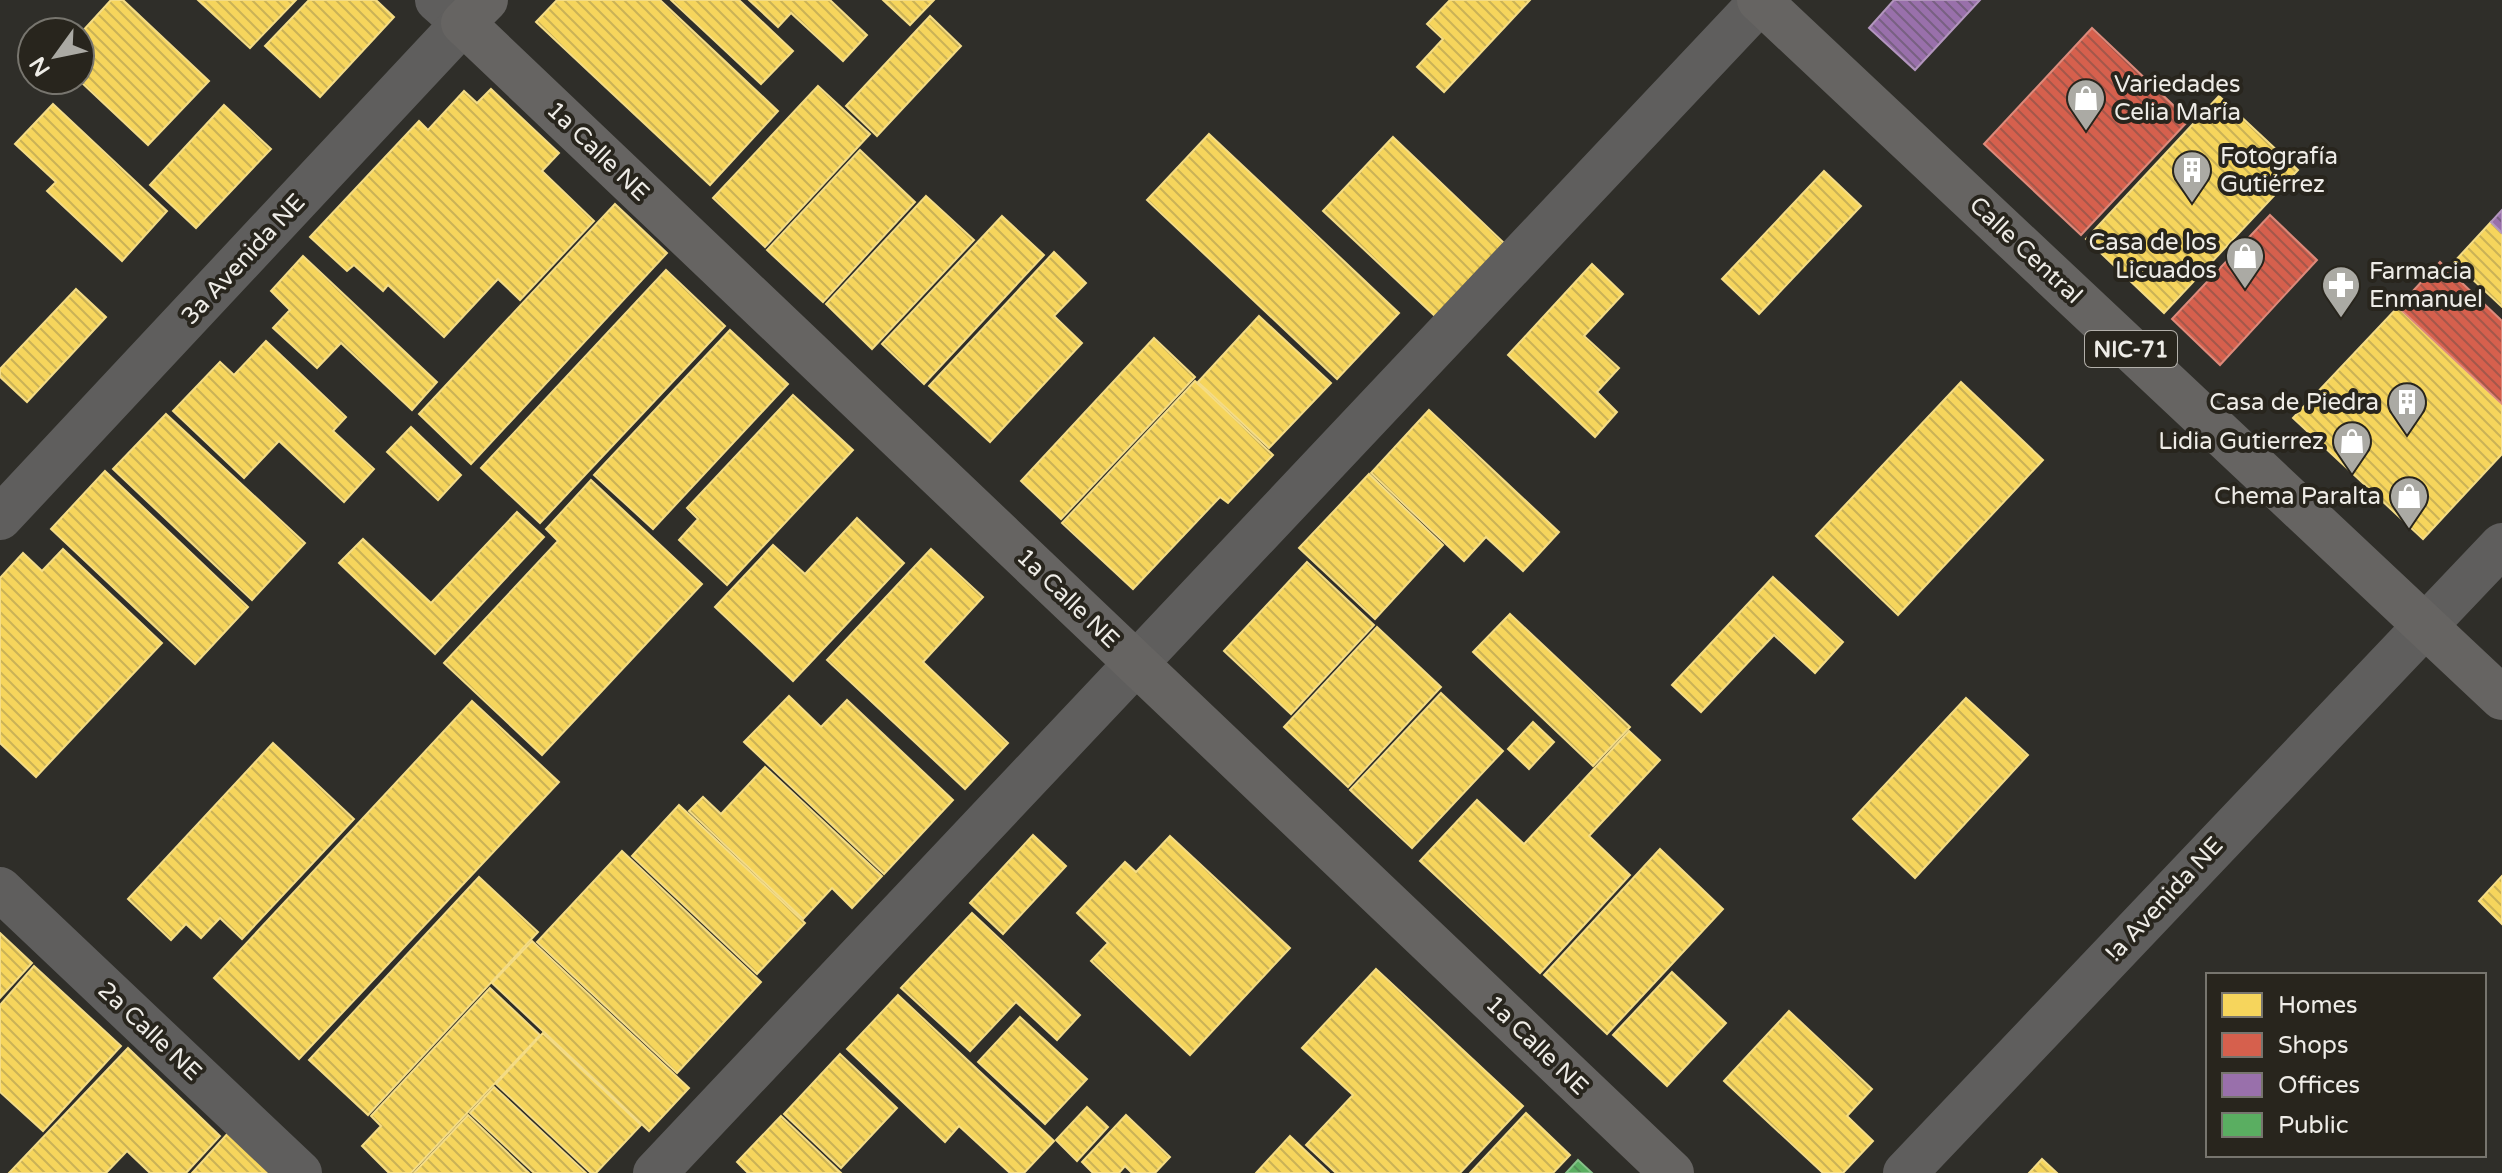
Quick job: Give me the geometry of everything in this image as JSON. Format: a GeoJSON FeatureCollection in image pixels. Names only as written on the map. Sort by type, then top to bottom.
{"type":"FeatureCollection","features":[{"type":"Feature","properties":{"kind":"highway","name":"Calle Central"},"geometry":{"type":"LineString","coordinates":[[1761,1],[2502,698]]}},
{"type":"Feature","properties":{"kind":"highway","name":"1a Calle NE"},"geometry":{"type":"LineString","coordinates":[[462,8],[1135,662],[1672,1173]]}},
{"type":"Feature","properties":{"kind":"street"},"geometry":{"type":"LineString","coordinates":[[655,1173],[1761,1]]}},
{"type":"Feature","properties":{"kind":"street","name":"3a Avenida NE"},"geometry":{"type":"LineString","coordinates":[[0,518],[462,8]]}},
{"type":"Feature","properties":{"kind":"street","name":"!a Avenida NE"},"geometry":{"type":"LineString","coordinates":[[1905,1173],[2502,545]]}},
{"type":"Feature","properties":{"kind":"street","name":"2a Calle NE"},"geometry":{"type":"LineString","coordinates":[[0,889],[300,1173]]}},
{"type":"Feature","properties":{"kind":"building: Homes"},"geometry":{"type":"Polygon","coordinates":[[[111,0],[123,0],[209,81],[148,145],[96,96],[96,16],[111,0]]]}},
{"type":"Feature","properties":{"kind":"building: Homes"},"geometry":{"type":"Polygon","coordinates":[[[198,0],[296,0],[250,48],[198,0]]]}},
{"type":"Feature","properties":{"kind":"building: Homes"},"geometry":{"type":"Polygon","coordinates":[[[309,0],[376,0],[394,17],[320,97],[265,46],[309,0]]]}},
{"type":"Feature","properties":{"kind":"building: Homes"},"geometry":{"type":"Polygon","coordinates":[[[557,0],[660,0],[778,111],[710,185],[536,22],[557,0]]]}},
{"type":"Feature","properties":{"kind":"building: Homes"},"geometry":{"type":"Polygon","coordinates":[[[671,0],[739,0],[793,51],[761,84],[671,0]]]}},
{"type":"Feature","properties":{"kind":"building: Homes"},"geometry":{"type":"Polygon","coordinates":[[[749,0],[830,0],[867,35],[843,61],[791,13],[778,27],[749,0]]]}},
{"type":"Feature","properties":{"kind":"building: Homes"},"geometry":{"type":"Polygon","coordinates":[[[883,0],[934,0],[910,25],[883,0]]]}},
{"type":"Feature","properties":{"kind":"building: Homes"},"geometry":{"type":"Polygon","coordinates":[[[1450,0],[1530,0],[1444,92],[1417,67],[1443,39],[1427,24],[1450,0]]]}},
{"type":"Feature","properties":{"kind":"building: Homes"},"geometry":{"type":"Polygon","coordinates":[[[930,16],[961,46],[877,136],[846,106],[930,16]]]}},
{"type":"Feature","properties":{"kind":"building: Homes"},"geometry":{"type":"Polygon","coordinates":[[[818,86],[870,134],[765,247],[713,198],[818,86]]]}},
{"type":"Feature","properties":{"kind":"building: Homes"},"geometry":{"type":"Polygon","coordinates":[[[491,89],[559,153],[542,171],[594,221],[520,300],[498,279],[444,337],[388,285],[383,291],[354,265],[347,271],[310,237],[419,121],[428,130],[464,91],[477,103],[491,89]]]}},
{"type":"Feature","properties":{"kind":"building: Homes","name":"Fotografía Gutiérrez"},"geometry":{"type":"Polygon","coordinates":[[[2219,96],[2298,170],[2164,313],[2086,239],[2219,96]]]}},
{"type":"Feature","properties":{"kind":"building: Homes"},"geometry":{"type":"Polygon","coordinates":[[[53,104],[167,211],[122,261],[47,191],[56,182],[15,144],[53,104]]]}},
{"type":"Feature","properties":{"kind":"building: Homes"},"geometry":{"type":"Polygon","coordinates":[[[224,105],[271,149],[196,228],[150,185],[224,105]]]}},
{"type":"Feature","properties":{"kind":"building: Homes"},"geometry":{"type":"Polygon","coordinates":[[[1209,134],[1399,313],[1337,379],[1147,200],[1209,134]]]}},
{"type":"Feature","properties":{"kind":"building: Homes"},"geometry":{"type":"Polygon","coordinates":[[[1393,137],[1505,244],[1436,317],[1323,211],[1393,137]]]}},
{"type":"Feature","properties":{"kind":"building: Homes"},"geometry":{"type":"Polygon","coordinates":[[[860,150],[915,202],[823,302],[767,250],[860,150]]]}},
{"type":"Feature","properties":{"kind":"building: Homes"},"geometry":{"type":"Polygon","coordinates":[[[1824,171],[1861,206],[1759,314],[1722,279],[1824,171]]]}},
{"type":"Feature","properties":{"kind":"building: Homes"},"geometry":{"type":"Polygon","coordinates":[[[926,196],[974,240],[872,349],[826,304],[926,196]]]}},
{"type":"Feature","properties":{"kind":"building: Homes"},"geometry":{"type":"Polygon","coordinates":[[[615,204],[667,253],[471,464],[419,414],[615,204]]]}},
{"type":"Feature","properties":{"kind":"building: Homes"},"geometry":{"type":"Polygon","coordinates":[[[1002,216],[1044,255],[924,384],[882,344],[1002,216]]]}},
{"type":"Feature","properties":{"kind":"building: Homes"},"geometry":{"type":"Polygon","coordinates":[[[2491,222],[2502,233],[2502,307],[2454,262],[2491,222]]]}},
{"type":"Feature","properties":{"kind":"building: Homes"},"geometry":{"type":"Polygon","coordinates":[[[1054,252],[1086,283],[1054,316],[1082,343],[990,442],[929,386],[1054,252]]]}},
{"type":"Feature","properties":{"kind":"building: Homes"},"geometry":{"type":"Polygon","coordinates":[[[303,256],[437,382],[412,410],[341,343],[317,368],[273,328],[290,310],[271,291],[303,256]]]}},
{"type":"Feature","properties":{"kind":"building: Homes"},"geometry":{"type":"Polygon","coordinates":[[[1592,264],[1623,294],[1584,336],[1619,368],[1597,392],[1617,412],[1595,437],[1508,355],[1592,264]]]}},
{"type":"Feature","properties":{"kind":"building: Homes"},"geometry":{"type":"Polygon","coordinates":[[[666,270],[725,326],[540,523],[481,468],[666,270]]]}},
{"type":"Feature","properties":{"kind":"building: Homes"},"geometry":{"type":"Polygon","coordinates":[[[76,289],[106,317],[27,402],[0,377],[0,369],[76,289]]]}},
{"type":"Feature","properties":{"kind":"building: Homes","name":"Casa de Piedra"},"geometry":{"type":"Polygon","coordinates":[[[2398,307],[2502,404],[2502,454],[2423,539],[2293,418],[2398,307]]]}},
{"type":"Feature","properties":{"kind":"building: Homes"},"geometry":{"type":"Polygon","coordinates":[[[1259,316],[1331,383],[1269,448],[1198,382],[1259,316]]]}},
{"type":"Feature","properties":{"kind":"building: Homes"},"geometry":{"type":"Polygon","coordinates":[[[730,330],[788,384],[653,529],[594,475],[730,330]]]}},
{"type":"Feature","properties":{"kind":"building: Homes"},"geometry":{"type":"Polygon","coordinates":[[[1154,338],[1195,377],[1061,519],[1021,481],[1154,338]]]}},
{"type":"Feature","properties":{"kind":"building: Homes"},"geometry":{"type":"Polygon","coordinates":[[[266,341],[346,417],[333,431],[374,469],[344,502],[279,441],[244,478],[173,411],[220,362],[234,375],[266,341]]]}},
{"type":"Feature","properties":{"kind":"building: Homes"},"geometry":{"type":"Polygon","coordinates":[[[1195,381],[1273,455],[1228,503],[1220,497],[1133,589],[1062,523],[1195,381]]]}},
{"type":"Feature","properties":{"kind":"building: Homes"},"geometry":{"type":"Polygon","coordinates":[[[1961,382],[2043,460],[1898,615],[1816,536],[1961,382]]]}},
{"type":"Feature","properties":{"kind":"building: Homes"},"geometry":{"type":"Polygon","coordinates":[[[793,395],[853,450],[727,585],[679,540],[698,519],[687,508],[793,395]]]}},
{"type":"Feature","properties":{"kind":"building: Homes"},"geometry":{"type":"Polygon","coordinates":[[[1429,410],[1559,532],[1523,571],[1486,537],[1464,561],[1371,473],[1429,410]]]}},
{"type":"Feature","properties":{"kind":"building: Homes"},"geometry":{"type":"Polygon","coordinates":[[[166,414],[305,543],[252,600],[113,469],[166,414]]]}},
{"type":"Feature","properties":{"kind":"building: Homes"},"geometry":{"type":"Polygon","coordinates":[[[411,427],[461,475],[438,500],[387,452],[411,427]]]}},
{"type":"Feature","properties":{"kind":"building: Homes"},"geometry":{"type":"Polygon","coordinates":[[[105,471],[248,607],[195,664],[51,529],[105,471]]]}},
{"type":"Feature","properties":{"kind":"building: Homes"},"geometry":{"type":"Polygon","coordinates":[[[1369,474],[1443,545],[1375,619],[1299,548],[1369,474]]]}},
{"type":"Feature","properties":{"kind":"building: Homes"},"geometry":{"type":"Polygon","coordinates":[[[591,480],[702,584],[542,755],[444,663],[558,541],[546,529],[591,480]]]}},
{"type":"Feature","properties":{"kind":"building: Homes"},"geometry":{"type":"Polygon","coordinates":[[[517,512],[544,537],[435,654],[339,563],[363,539],[431,603],[517,512]]]}},
{"type":"Feature","properties":{"kind":"building: Homes"},"geometry":{"type":"Polygon","coordinates":[[[857,518],[904,563],[793,681],[715,607],[773,545],[805,574],[857,518]]]}},
{"type":"Feature","properties":{"kind":"building: Homes"},"geometry":{"type":"Polygon","coordinates":[[[63,549],[162,643],[36,777],[0,743],[0,578],[23,553],[42,571],[63,549]]]}},
{"type":"Feature","properties":{"kind":"building: Homes"},"geometry":{"type":"Polygon","coordinates":[[[931,549],[983,597],[923,662],[1008,743],[965,789],[827,660],[931,549]]]}},
{"type":"Feature","properties":{"kind":"building: Homes"},"geometry":{"type":"Polygon","coordinates":[[[1307,562],[1374,625],[1291,714],[1224,651],[1307,562]]]}},
{"type":"Feature","properties":{"kind":"building: Homes"},"geometry":{"type":"Polygon","coordinates":[[[1773,577],[1843,642],[1815,673],[1774,635],[1701,712],[1672,685],[1773,577]]]}},
{"type":"Feature","properties":{"kind":"building: Homes"},"geometry":{"type":"Polygon","coordinates":[[[1510,614],[1630,727],[1593,766],[1473,652],[1510,614]]]}},
{"type":"Feature","properties":{"kind":"building: Homes"},"geometry":{"type":"Polygon","coordinates":[[[1377,627],[1441,687],[1348,787],[1284,727],[1377,627]]]}},
{"type":"Feature","properties":{"kind":"building: Homes"},"geometry":{"type":"Polygon","coordinates":[[[1441,693],[1503,751],[1412,848],[1350,790],[1441,693]]]}},
{"type":"Feature","properties":{"kind":"building: Homes"},"geometry":{"type":"Polygon","coordinates":[[[789,696],[821,727],[847,700],[953,800],[884,874],[744,742],[789,696]]]}},
{"type":"Feature","properties":{"kind":"building: Homes"},"geometry":{"type":"Polygon","coordinates":[[[1966,698],[2028,755],[1915,878],[1853,819],[1966,698]]]}},
{"type":"Feature","properties":{"kind":"building: Homes"},"geometry":{"type":"Polygon","coordinates":[[[472,701],[559,782],[299,1059],[214,978],[472,701]]]}},
{"type":"Feature","properties":{"kind":"building: Homes"},"geometry":{"type":"Polygon","coordinates":[[[1533,722],[1554,742],[1529,769],[1508,749],[1533,722]]]}},
{"type":"Feature","properties":{"kind":"building: Homes"},"geometry":{"type":"Polygon","coordinates":[[[1629,731],[1660,760],[1589,836],[1630,875],[1540,973],[1420,861],[1477,800],[1524,844],[1629,731]]]}},
{"type":"Feature","properties":{"kind":"building: Homes"},"geometry":{"type":"Polygon","coordinates":[[[273,743],[354,819],[242,939],[220,918],[201,938],[186,924],[171,940],[128,899],[273,743]]]}},
{"type":"Feature","properties":{"kind":"building: Homes"},"geometry":{"type":"Polygon","coordinates":[[[765,767],[882,876],[852,908],[832,888],[803,919],[689,811],[703,797],[721,814],[765,767]]]}},
{"type":"Feature","properties":{"kind":"building: Homes"},"geometry":{"type":"Polygon","coordinates":[[[679,805],[805,923],[757,974],[632,856],[679,805]]]}},
{"type":"Feature","properties":{"kind":"building: Homes"},"geometry":{"type":"Polygon","coordinates":[[[1033,835],[1066,866],[1003,934],[970,903],[1033,835]]]}},
{"type":"Feature","properties":{"kind":"building: Homes"},"geometry":{"type":"Polygon","coordinates":[[[1170,836],[1290,948],[1190,1055],[1091,961],[1108,943],[1077,913],[1125,862],[1136,872],[1170,836]]]}},
{"type":"Feature","properties":{"kind":"building: Homes"},"geometry":{"type":"Polygon","coordinates":[[[1660,849],[1723,909],[1607,1034],[1544,975],[1660,849]]]}},
{"type":"Feature","properties":{"kind":"building: Homes"},"geometry":{"type":"Polygon","coordinates":[[[622,851],[761,982],[677,1073],[537,942],[622,851]]]}},
{"type":"Feature","properties":{"kind":"building: Homes"},"geometry":{"type":"Polygon","coordinates":[[[2502,876],[2502,924],[2479,901],[2502,876]]]}},
{"type":"Feature","properties":{"kind":"building: Homes"},"geometry":{"type":"Polygon","coordinates":[[[479,877],[538,932],[368,1115],[309,1060],[479,877]]]}},
{"type":"Feature","properties":{"kind":"building: Homes"},"geometry":{"type":"Polygon","coordinates":[[[972,913],[1080,1015],[1057,1040],[1016,1002],[970,1051],[901,988],[972,913]]]}},
{"type":"Feature","properties":{"kind":"building: Homes"},"geometry":{"type":"Polygon","coordinates":[[[0,933],[32,963],[0,998],[0,933]]]}},
{"type":"Feature","properties":{"kind":"building: Homes"},"geometry":{"type":"Polygon","coordinates":[[[532,941],[689,1088],[649,1131],[492,983],[532,941]]]}},
{"type":"Feature","properties":{"kind":"building: Homes"},"geometry":{"type":"Polygon","coordinates":[[[34,966],[121,1046],[43,1131],[0,1092],[0,1005],[34,966]]]}},
{"type":"Feature","properties":{"kind":"building: Homes"},"geometry":{"type":"Polygon","coordinates":[[[1376,969],[1523,1106],[1460,1173],[1336,1173],[1306,1145],[1353,1095],[1302,1048],[1376,969]]]}},
{"type":"Feature","properties":{"kind":"building: Homes"},"geometry":{"type":"Polygon","coordinates":[[[1672,972],[1726,1023],[1667,1086],[1613,1035],[1672,972]]]}},
{"type":"Feature","properties":{"kind":"building: Homes"},"geometry":{"type":"Polygon","coordinates":[[[490,988],[540,1035],[411,1173],[389,1173],[362,1146],[381,1126],[371,1116],[490,988]]]}},
{"type":"Feature","properties":{"kind":"building: Homes"},"geometry":{"type":"Polygon","coordinates":[[[898,995],[1054,1141],[1024,1173],[1010,1173],[959,1126],[945,1142],[847,1049],[898,995]]]}},
{"type":"Feature","properties":{"kind":"building: Homes"},"geometry":{"type":"Polygon","coordinates":[[[1789,1011],[1872,1089],[1847,1116],[1873,1141],[1843,1173],[1823,1173],[1724,1081],[1789,1011]]]}},
{"type":"Feature","properties":{"kind":"building: Homes"},"geometry":{"type":"Polygon","coordinates":[[[1020,1017],[1087,1079],[1045,1124],[978,1062],[1020,1017]]]}},
{"type":"Feature","properties":{"kind":"building: Homes"},"geometry":{"type":"Polygon","coordinates":[[[543,1033],[641,1125],[596,1173],[591,1173],[496,1084],[543,1033]]]}},
{"type":"Feature","properties":{"kind":"building: Homes"},"geometry":{"type":"Polygon","coordinates":[[[128,1048],[220,1136],[186,1173],[150,1173],[127,1151],[106,1173],[9,1173],[128,1048]]]}},
{"type":"Feature","properties":{"kind":"building: Homes"},"geometry":{"type":"Polygon","coordinates":[[[840,1054],[897,1108],[841,1168],[784,1114],[840,1054]]]}},
{"type":"Feature","properties":{"kind":"building: Homes"},"geometry":{"type":"Polygon","coordinates":[[[494,1087],[586,1173],[534,1173],[470,1113],[494,1087]]]}},
{"type":"Feature","properties":{"kind":"building: Homes"},"geometry":{"type":"Polygon","coordinates":[[[1087,1107],[1108,1127],[1077,1161],[1056,1140],[1087,1107]]]}},
{"type":"Feature","properties":{"kind":"building: Homes"},"geometry":{"type":"Polygon","coordinates":[[[1526,1113],[1570,1155],[1553,1173],[1470,1173],[1526,1113]]]}},
{"type":"Feature","properties":{"kind":"building: Homes"},"geometry":{"type":"Polygon","coordinates":[[[468,1115],[529,1173],[414,1173],[468,1115]]]}},
{"type":"Feature","properties":{"kind":"building: Homes"},"geometry":{"type":"Polygon","coordinates":[[[1126,1115],[1170,1157],[1155,1173],[1132,1173],[1125,1166],[1119,1173],[1093,1173],[1082,1162],[1126,1115]]]}},
{"type":"Feature","properties":{"kind":"building: Homes"},"geometry":{"type":"Polygon","coordinates":[[[781,1116],[841,1173],[748,1173],[737,1162],[781,1116]]]}},
{"type":"Feature","properties":{"kind":"building: Homes"},"geometry":{"type":"Polygon","coordinates":[[[230,1131],[275,1173],[192,1173],[230,1131]]]}},
{"type":"Feature","properties":{"kind":"building: Homes"},"geometry":{"type":"Polygon","coordinates":[[[1290,1136],[1329,1173],[1256,1173],[1290,1136]]]}},
{"type":"Feature","properties":{"kind":"building: Homes"},"geometry":{"type":"Polygon","coordinates":[[[2042,1159],[2057,1173],[2029,1173],[2042,1159]]]}},
{"type":"Feature","properties":{"kind":"building: Shops","name":"Variedades Celia María"},"geometry":{"type":"Polygon","coordinates":[[[2092,28],[2189,120],[2081,235],[1984,144],[2092,28]]]}},
{"type":"Feature","properties":{"kind":"building: Shops","name":"Casa de los Licuados"},"geometry":{"type":"Polygon","coordinates":[[[2270,215],[2317,260],[2220,365],[2172,319],[2270,215]]]}},
{"type":"Feature","properties":{"kind":"building: Shops"},"geometry":{"type":"Polygon","coordinates":[[[2440,262],[2502,321],[2502,404],[2398,307],[2440,262]]]}},
{"type":"Feature","properties":{"kind":"building: Offices"},"geometry":{"type":"Polygon","coordinates":[[[1894,0],[1980,0],[1915,70],[1869,28],[1894,0]]]}},
{"type":"Feature","properties":{"kind":"building: Offices"},"geometry":{"type":"Polygon","coordinates":[[[2502,210],[2502,233],[2491,222],[2502,210]]]}},
{"type":"Feature","properties":{"kind":"building: Public"},"geometry":{"type":"Polygon","coordinates":[[[1578,1160],[1592,1173],[1566,1173],[1578,1160]]]}},
{"type":"Feature","properties":{"kind":"place","name":"Variedades Celia María"},"geometry":{"type":"Point","coordinates":[2086,132]}},
{"type":"Feature","properties":{"kind":"place","name":"Fotografía Gutiérrez"},"geometry":{"type":"Point","coordinates":[2192,204]}},
{"type":"Feature","properties":{"kind":"place","name":"Casa de los Licuados"},"geometry":{"type":"Point","coordinates":[2245,290]}},
{"type":"Feature","properties":{"kind":"place","name":"Farmacia Enmanuel"},"geometry":{"type":"Point","coordinates":[2341,319]}},
{"type":"Feature","properties":{"kind":"place","name":"Casa de Piedra"},"geometry":{"type":"Point","coordinates":[2407,436]}},
{"type":"Feature","properties":{"kind":"place","name":"Lidia Gutierrez"},"geometry":{"type":"Point","coordinates":[2352,475]}},
{"type":"Feature","properties":{"kind":"place","name":"Chema Paralta"},"geometry":{"type":"Point","coordinates":[2409,530]}}]}
